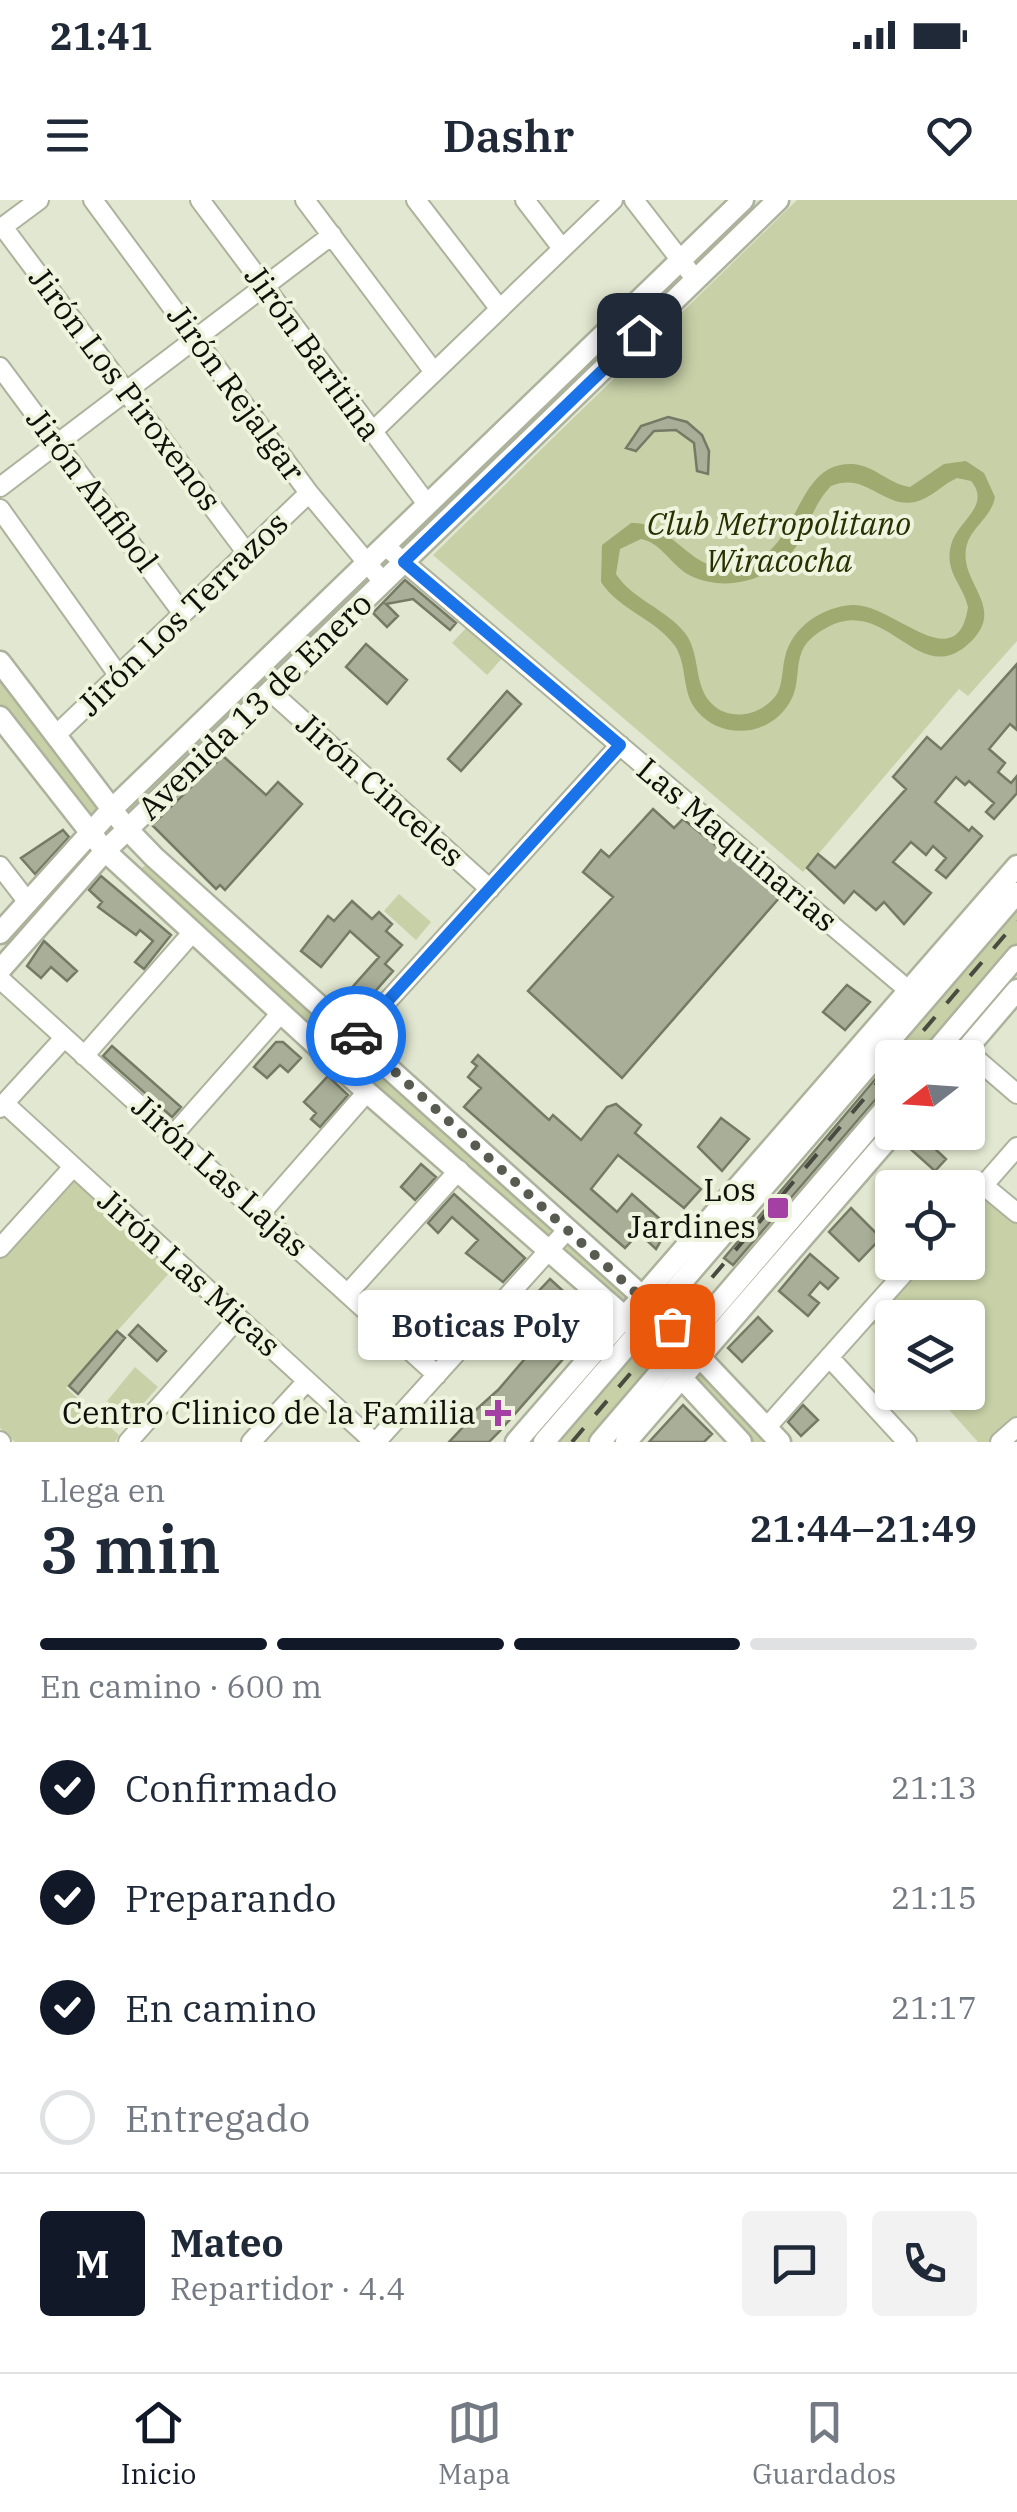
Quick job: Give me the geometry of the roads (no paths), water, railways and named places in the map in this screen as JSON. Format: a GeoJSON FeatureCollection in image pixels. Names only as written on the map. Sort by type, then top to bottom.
{"type":"FeatureCollection","features":[{"type":"Feature","properties":{"kind":"main road","name":"Avenida 13 de Enero"},"geometry":{"type":"LineString","coordinates":[[0,933],[112,809],[742,200]]}},
{"type":"Feature","properties":{"kind":"main road","name":"Avenida 13 de Enero"},"geometry":{"type":"LineString","coordinates":[[0,970],[105,851],[778,200]]}},
{"type":"Feature","properties":{"kind":"main road"},"geometry":{"type":"LineString","coordinates":[[0,662],[128,830],[154,857],[650,1304],[774,1435]]}},
{"type":"Feature","properties":{"kind":"main road"},"geometry":{"type":"LineString","coordinates":[[0,718],[105,851],[367,1092],[633,1325],[741,1442]]}},
{"type":"Feature","properties":{"kind":"main road"},"geometry":{"type":"LineString","coordinates":[[136,879],[136,862],[154,857]]}},
{"type":"Feature","properties":{"kind":"main road"},"geometry":{"type":"LineString","coordinates":[[544,1442],[633,1325],[907,989],[1017,866]]}},
{"type":"Feature","properties":{"kind":"main road"},"geometry":{"type":"LineString","coordinates":[[650,1304],[1017,893]]}},
{"type":"Feature","properties":{"kind":"main road"},"geometry":{"type":"LineString","coordinates":[[945,1040],[1017,956]]}},
{"type":"Feature","properties":{"kind":"main road"},"geometry":{"type":"LineString","coordinates":[[974,1040],[1017,990]]}},
{"type":"Feature","properties":{"kind":"main road"},"geometry":{"type":"LineString","coordinates":[[600,1442],[676,1369],[875,1122]]}},
{"type":"Feature","properties":{"kind":"main road"},"geometry":{"type":"LineString","coordinates":[[694,1348],[877,1150]]}},
{"type":"Feature","properties":{"kind":"main road"},"geometry":{"type":"LineString","coordinates":[[516,1442],[633,1325]]}},
{"type":"Feature","properties":{"kind":"main road"},"geometry":{"type":"LineString","coordinates":[[626,1442],[676,1369]]}},
{"type":"Feature","properties":{"kind":"street"},"geometry":{"type":"LineString","coordinates":[[2,228],[38,200]]}},
{"type":"Feature","properties":{"kind":"street","name":"Jirón Rejalgar"},"geometry":{"type":"LineString","coordinates":[[93,200],[309,493],[383,582]]}},
{"type":"Feature","properties":{"kind":"street","name":"Jirón Baritina"},"geometry":{"type":"LineString","coordinates":[[200,200],[426,504]]}},
{"type":"Feature","properties":{"kind":"street"},"geometry":{"type":"LineString","coordinates":[[305,200],[434,372]]}},
{"type":"Feature","properties":{"kind":"street"},"geometry":{"type":"LineString","coordinates":[[416,200],[499,308]]}},
{"type":"Feature","properties":{"kind":"street"},"geometry":{"type":"LineString","coordinates":[[525,200],[561,247]]}},
{"type":"Feature","properties":{"kind":"street"},"geometry":{"type":"LineString","coordinates":[[371,434],[614,200]]}},
{"type":"Feature","properties":{"kind":"street"},"geometry":{"type":"LineString","coordinates":[[634,200],[696,280]]}},
{"type":"Feature","properties":{"kind":"street"},"geometry":{"type":"LineString","coordinates":[[742,200],[760,218]]}},
{"type":"Feature","properties":{"kind":"street","name":"Jirón Los Piroxenos"},"geometry":{"type":"LineString","coordinates":[[2,228],[246,552]]}},
{"type":"Feature","properties":{"kind":"street"},"geometry":{"type":"LineString","coordinates":[[0,486],[332,235]]}},
{"type":"Feature","properties":{"kind":"street","name":"Jirón Anfibol"},"geometry":{"type":"LineString","coordinates":[[0,367],[183,614]]}},
{"type":"Feature","properties":{"kind":"street","name":"Jirón Los Terrazos"},"geometry":{"type":"LineString","coordinates":[[56,735],[309,493]]}},
{"type":"Feature","properties":{"kind":"street"},"geometry":{"type":"LineString","coordinates":[[0,509],[120,676]]}},
{"type":"Feature","properties":{"kind":"street","name":"Las Maquinarias"},"geometry":{"type":"LineString","coordinates":[[385,546],[907,989]]}},
{"type":"Feature","properties":{"kind":"street","name":"Jirón Cinceles"},"geometry":{"type":"LineString","coordinates":[[270,691],[490,889]]}},
{"type":"Feature","properties":{"kind":"street"},"geometry":{"type":"LineString","coordinates":[[354,1038],[620,745]]}},
{"type":"Feature","properties":{"kind":"street"},"geometry":{"type":"LineString","coordinates":[[0,866],[27,902]]}},
{"type":"Feature","properties":{"kind":"street"},"geometry":{"type":"LineString","coordinates":[[84,1056],[192,933]]}},
{"type":"Feature","properties":{"kind":"street","name":"Jirón Las Lajas"},"geometry":{"type":"LineString","coordinates":[[0,979],[437,1375]]}},
{"type":"Feature","properties":{"kind":"street"},"geometry":{"type":"LineString","coordinates":[[174,1134],[281,1013]]}},
{"type":"Feature","properties":{"kind":"street"},"geometry":{"type":"LineString","coordinates":[[2,1105],[64,1038]]}},
{"type":"Feature","properties":{"kind":"street"},"geometry":{"type":"LineString","coordinates":[[985,1071],[1017,1094]]}},
{"type":"Feature","properties":{"kind":"street"},"geometry":{"type":"LineString","coordinates":[[261,1213],[367,1092]]}},
{"type":"Feature","properties":{"kind":"street","name":"Jirón Las Micas"},"geometry":{"type":"LineString","coordinates":[[2,1105],[375,1442]]}},
{"type":"Feature","properties":{"kind":"street"},"geometry":{"type":"LineString","coordinates":[[985,1183],[1017,1147]]}},
{"type":"Feature","properties":{"kind":"street"},"geometry":{"type":"LineString","coordinates":[[0,1248],[72,1167]]}},
{"type":"Feature","properties":{"kind":"street"},"geometry":{"type":"LineString","coordinates":[[349,1292],[459,1170]]}},
{"type":"Feature","properties":{"kind":"street"},"geometry":{"type":"LineString","coordinates":[[985,1187],[1017,1213]]}},
{"type":"Feature","properties":{"kind":"street"},"geometry":{"type":"LineString","coordinates":[[375,1442],[568,1229]]}},
{"type":"Feature","properties":{"kind":"street"},"geometry":{"type":"LineString","coordinates":[[774,1435],[829,1357],[898,1280]]}},
{"type":"Feature","properties":{"kind":"street"},"geometry":{"type":"LineString","coordinates":[[128,1442],[238,1318]]}},
{"type":"Feature","properties":{"kind":"street"},"geometry":{"type":"LineString","coordinates":[[829,1357],[907,1442]]}},
{"type":"Feature","properties":{"kind":"street"},"geometry":{"type":"LineString","coordinates":[[251,1442],[306,1381]]}},
{"type":"Feature","properties":{"kind":"street"},"geometry":{"type":"LineString","coordinates":[[1000,1442],[1017,1427]]}},
{"type":"Feature","properties":{"kind":"railway"},"geometry":{"type":"LineString","coordinates":[[915,1040],[1017,921]]}},
{"type":"Feature","properties":{"kind":"railway"},"geometry":{"type":"LineString","coordinates":[[572,1442],[875,1086]]}},
{"type":"Feature","properties":{"kind":"place","name":"Los Jardines"},"geometry":{"type":"Point","coordinates":[778,1208]}},
{"type":"Feature","properties":{"kind":"place","name":"Boticas Poly"},"geometry":{"type":"Point","coordinates":[672,1326]}},
{"type":"Feature","properties":{"kind":"place","name":"Centro Clinico de la Familia"},"geometry":{"type":"Point","coordinates":[498,1413]}},
{"type":"Feature","properties":{"kind":"park label","name":"Club Metropolitano Wiracocha"},"geometry":{"type":"Point","coordinates":[779,542]}}]}
